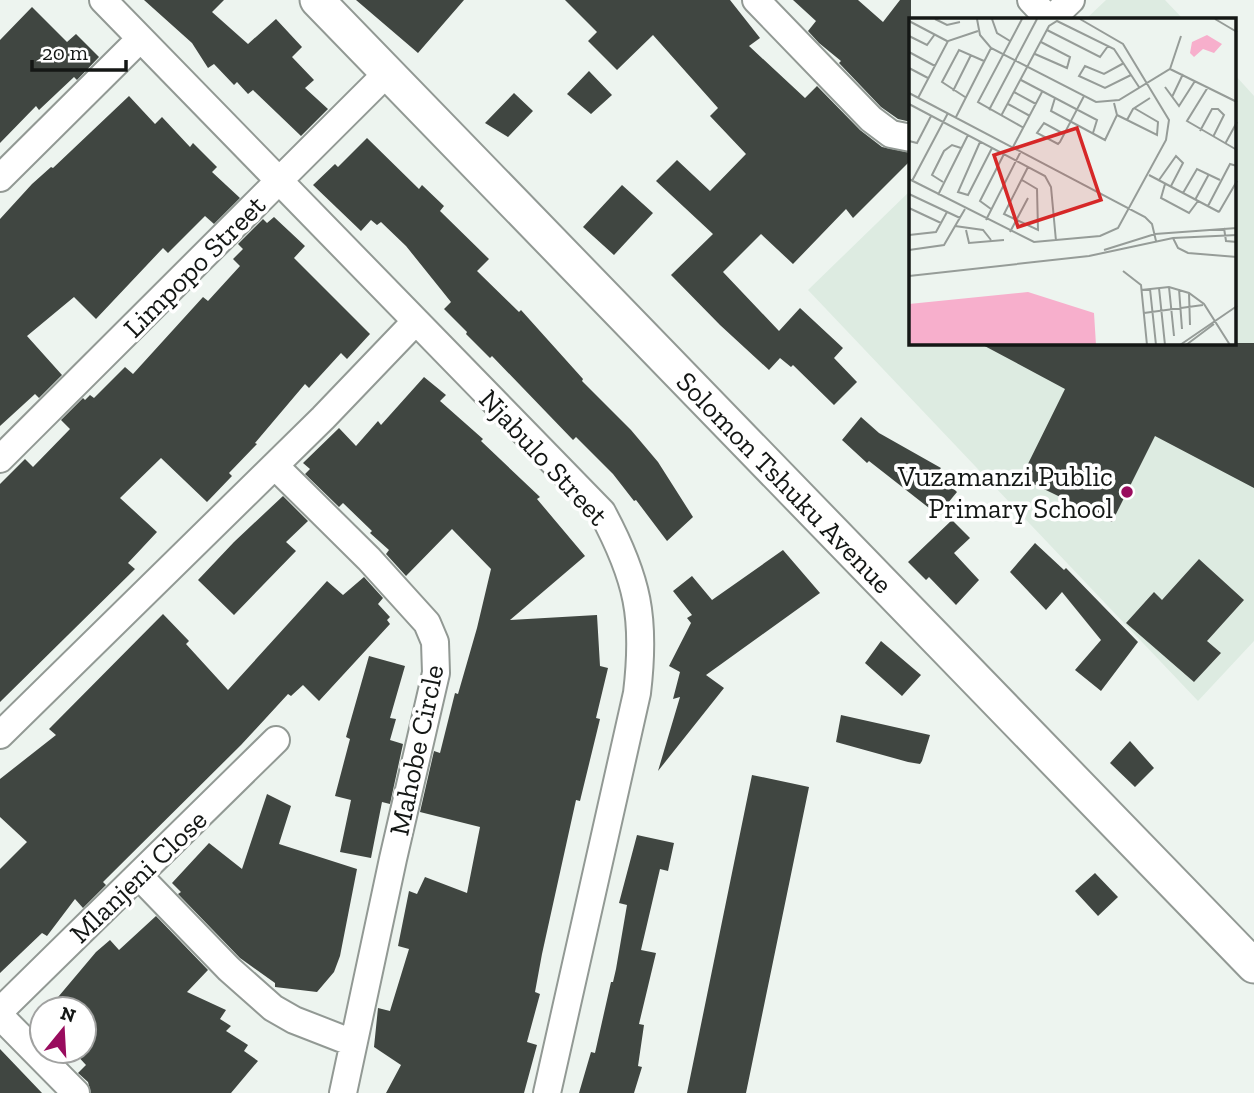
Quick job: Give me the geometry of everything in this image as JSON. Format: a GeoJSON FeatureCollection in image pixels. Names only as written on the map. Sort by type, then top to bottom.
{"type":"FeatureCollection","features":[{"type":"Feature","properties":{"kind":"street","name":"Njabulo Street"},"geometry":{"type":"LineString","coordinates":[[103,0],[602,512],[621,547],[634,586],[641,629],[637,693],[547,1093]]}},
{"type":"Feature","properties":{"kind":"street","name":"Solomon Tshuku Avenue"},"geometry":{"type":"LineString","coordinates":[[317,0],[1254,966]]}},
{"type":"Feature","properties":{"kind":"street"},"geometry":{"type":"LineString","coordinates":[[757,0],[871,119],[891,134],[909,138]]}},
{"type":"Feature","properties":{"kind":"street"},"geometry":{"type":"LineString","coordinates":[[1031,0],[1049,18]]}},
{"type":"Feature","properties":{"kind":"street"},"geometry":{"type":"LineString","coordinates":[[1051,18],[1071,0]]}},
{"type":"Feature","properties":{"kind":"street"},"geometry":{"type":"LineString","coordinates":[[0,178],[140,39]]}},
{"type":"Feature","properties":{"kind":"street","name":"Limpopo Street"},"geometry":{"type":"LineString","coordinates":[[0,459],[388,72]]}},
{"type":"Feature","properties":{"kind":"street"},"geometry":{"type":"LineString","coordinates":[[0,735],[275,466],[415,322]]}},
{"type":"Feature","properties":{"kind":"street","name":"Mahobe Circle"},"geometry":{"type":"LineString","coordinates":[[275,466],[419,613],[427,623],[435,642],[436,673],[343,1093]]}},
{"type":"Feature","properties":{"kind":"street","name":"Mlanjeni Close"},"geometry":{"type":"LineString","coordinates":[[0,1014],[276,740]]}},
{"type":"Feature","properties":{"kind":"street"},"geometry":{"type":"LineString","coordinates":[[139,876],[229,969],[273,1008],[294,1020],[353,1043]]}},
{"type":"Feature","properties":{"kind":"street"},"geometry":{"type":"LineString","coordinates":[[0,1014],[76,1093]]}},
{"type":"Feature","properties":{"kind":"shaded area"},"geometry":{"type":"Polygon","coordinates":[[[1106,0],[1165,0],[1182,18],[1087,18],[1106,0]]]}},
{"type":"Feature","properties":{"kind":"shaded area","name":"Vuzamanzi Public Primary School"},"geometry":{"type":"Polygon","coordinates":[[[1236,76],[1254,96],[1254,641],[1198,701],[808,290],[909,192],[909,345],[1236,345],[1236,76]]]}},
{"type":"Feature","properties":{"kind":"building"},"geometry":{"type":"Polygon","coordinates":[[[144,0],[224,0],[212,12],[248,44],[276,19],[302,47],[292,57],[314,80],[305,88],[328,109],[301,136],[253,90],[248,94],[237,82],[234,85],[214,64],[208,68],[192,43],[144,0]]]}},
{"type":"Feature","properties":{"kind":"building"},"geometry":{"type":"Polygon","coordinates":[[[356,0],[464,0],[418,53],[356,0]]]}},
{"type":"Feature","properties":{"kind":"building"},"geometry":{"type":"Polygon","coordinates":[[[565,0],[730,0],[760,38],[749,46],[805,98],[817,86],[860,130],[882,147],[909,153],[909,162],[853,218],[846,209],[793,264],[761,234],[723,272],[779,331],[800,308],[843,348],[834,358],[857,382],[834,405],[793,365],[791,367],[780,358],[769,370],[671,275],[713,234],[656,181],[677,160],[710,191],[746,154],[710,116],[718,108],[653,35],[617,70],[588,41],[597,32],[565,0]]]}},
{"type":"Feature","properties":{"kind":"building"},"geometry":{"type":"Polygon","coordinates":[[[793,0],[858,0],[883,22],[900,0],[911,0],[909,122],[898,119],[881,107],[839,63],[841,61],[819,43],[808,31],[816,21],[793,0]]]}},
{"type":"Feature","properties":{"kind":"building"},"geometry":{"type":"Polygon","coordinates":[[[32,7],[67,42],[76,34],[99,57],[77,80],[74,77],[39,110],[36,106],[0,143],[0,40],[32,7]]]}},
{"type":"Feature","properties":{"kind":"building"},"geometry":{"type":"Polygon","coordinates":[[[589,71],[612,95],[591,114],[567,94],[589,71]]]}},
{"type":"Feature","properties":{"kind":"building"},"geometry":{"type":"Polygon","coordinates":[[[514,93],[533,111],[508,137],[485,123],[514,93]]]}},
{"type":"Feature","properties":{"kind":"building"},"geometry":{"type":"Polygon","coordinates":[[[129,96],[155,124],[162,117],[190,147],[193,143],[217,167],[212,172],[240,198],[214,224],[205,216],[168,253],[163,248],[96,319],[74,297],[27,336],[62,375],[39,398],[35,394],[0,426],[0,219],[32,184],[53,168],[129,96]]]}},
{"type":"Feature","properties":{"kind":"building"},"geometry":{"type":"Polygon","coordinates":[[[367,138],[419,189],[422,185],[444,206],[440,211],[489,259],[477,271],[519,312],[521,310],[582,381],[631,430],[658,462],[693,517],[667,541],[613,474],[576,437],[573,440],[492,356],[490,358],[466,334],[444,309],[451,302],[406,246],[381,222],[377,225],[371,220],[361,231],[313,185],[335,164],[338,167],[367,138]]]}},
{"type":"Feature","properties":{"kind":"building"},"geometry":{"type":"Polygon","coordinates":[[[622,185],[653,213],[614,255],[583,227],[622,185]]]}},
{"type":"Feature","properties":{"kind":"building"},"geometry":{"type":"Polygon","coordinates":[[[274,217],[305,246],[294,258],[370,334],[347,359],[341,353],[309,388],[305,384],[255,443],[257,444],[229,473],[232,476],[207,502],[161,458],[120,498],[157,532],[128,563],[135,569],[0,702],[0,484],[25,459],[33,467],[70,429],[61,420],[83,398],[85,400],[90,395],[94,398],[125,367],[133,374],[203,297],[208,301],[240,266],[233,259],[243,249],[238,244],[263,219],[267,223],[274,217]]]}},
{"type":"Feature","properties":{"kind":"building"},"geometry":{"type":"Polygon","coordinates":[[[1254,343],[1254,488],[1155,436],[1112,522],[1021,478],[1065,389],[983,345],[1254,343]]]}},
{"type":"Feature","properties":{"kind":"building"},"geometry":{"type":"Polygon","coordinates":[[[424,377],[446,395],[440,401],[483,439],[481,441],[540,497],[537,499],[585,556],[510,620],[597,615],[600,666],[608,668],[596,718],[600,719],[580,801],[576,800],[542,954],[535,992],[540,994],[527,1042],[537,1045],[524,1093],[386,1093],[401,1065],[374,1047],[378,1008],[390,1011],[409,949],[398,946],[409,891],[417,894],[425,877],[467,893],[480,827],[420,812],[434,751],[440,753],[455,693],[458,694],[477,628],[491,569],[452,529],[406,576],[386,554],[389,550],[370,533],[372,531],[343,503],[339,507],[305,474],[310,469],[303,463],[339,428],[356,446],[378,421],[381,425],[424,377]]]}},
{"type":"Feature","properties":{"kind":"building"},"geometry":{"type":"Polygon","coordinates":[[[861,417],[879,433],[941,468],[937,473],[957,492],[938,515],[869,461],[867,463],[842,440],[861,417]]]}},
{"type":"Feature","properties":{"kind":"building"},"geometry":{"type":"Polygon","coordinates":[[[283,496],[308,521],[286,542],[296,551],[234,615],[198,580],[283,496]]]}},
{"type":"Feature","properties":{"kind":"building"},"geometry":{"type":"Polygon","coordinates":[[[952,520],[970,538],[954,553],[979,580],[956,605],[929,577],[926,580],[908,562],[952,520]]]}},
{"type":"Feature","properties":{"kind":"building"},"geometry":{"type":"Polygon","coordinates":[[[1035,543],[1064,570],[1066,568],[1138,642],[1101,691],[1075,670],[1101,640],[1062,592],[1046,610],[1010,572],[1035,543]]]}},
{"type":"Feature","properties":{"kind":"building"},"geometry":{"type":"Polygon","coordinates":[[[783,550],[820,593],[706,675],[724,688],[658,771],[680,697],[673,699],[680,672],[669,666],[691,623],[687,618],[692,615],[673,591],[692,576],[712,600],[783,550]]]}},
{"type":"Feature","properties":{"kind":"building"},"geometry":{"type":"Polygon","coordinates":[[[1199,559],[1244,600],[1207,641],[1221,653],[1194,682],[1126,623],[1154,592],[1162,600],[1199,559]]]}},
{"type":"Feature","properties":{"kind":"building"},"geometry":{"type":"Polygon","coordinates":[[[364,577],[383,598],[378,604],[390,617],[387,620],[390,624],[319,701],[303,685],[291,696],[288,694],[241,745],[103,882],[106,885],[83,908],[75,899],[47,936],[42,933],[0,973],[0,869],[27,842],[0,817],[0,779],[56,735],[49,729],[163,614],[189,641],[186,644],[228,690],[327,581],[343,595],[364,577]]]}},
{"type":"Feature","properties":{"kind":"building"},"geometry":{"type":"Polygon","coordinates":[[[881,641],[921,675],[902,696],[865,663],[881,641]]]}},
{"type":"Feature","properties":{"kind":"building"},"geometry":{"type":"Polygon","coordinates":[[[369,656],[405,666],[390,718],[396,719],[390,740],[403,744],[390,804],[382,802],[371,858],[340,852],[351,800],[335,796],[350,739],[346,737],[369,656]]]}},
{"type":"Feature","properties":{"kind":"building"},"geometry":{"type":"Polygon","coordinates":[[[841,715],[930,735],[922,761],[920,764],[908,762],[836,742],[841,715]]]}},
{"type":"Feature","properties":{"kind":"building"},"geometry":{"type":"Polygon","coordinates":[[[1130,741],[1154,768],[1135,787],[1110,763],[1130,741]]]}},
{"type":"Feature","properties":{"kind":"building"},"geometry":{"type":"Polygon","coordinates":[[[752,775],[809,787],[746,1093],[687,1093],[752,775]]]}},
{"type":"Feature","properties":{"kind":"building"},"geometry":{"type":"Polygon","coordinates":[[[267,794],[291,806],[279,844],[357,869],[340,956],[334,972],[317,992],[275,987],[275,983],[240,958],[178,894],[181,892],[172,883],[209,843],[242,869],[267,794]]]}},
{"type":"Feature","properties":{"kind":"building"},"geometry":{"type":"Polygon","coordinates":[[[637,835],[674,843],[668,871],[660,869],[641,950],[656,953],[639,1024],[644,1025],[638,1066],[642,1067],[634,1093],[579,1093],[591,1052],[595,1053],[616,969],[627,905],[619,903],[637,835]]]}},
{"type":"Feature","properties":{"kind":"building"},"geometry":{"type":"Polygon","coordinates":[[[1095,873],[1118,897],[1098,916],[1075,891],[1095,873]]]}},
{"type":"Feature","properties":{"kind":"building"},"geometry":{"type":"Polygon","coordinates":[[[156,916],[208,970],[187,992],[226,1010],[220,1019],[231,1026],[226,1031],[248,1045],[244,1051],[258,1061],[231,1093],[91,1093],[88,1082],[78,1073],[86,1065],[98,1065],[98,995],[60,995],[96,952],[110,940],[119,950],[156,916]]]}},
{"type":"Feature","properties":{"kind":"building"},"geometry":{"type":"Polygon","coordinates":[[[0,1049],[42,1093],[0,1093],[0,1049]]]}},
{"type":"Feature","properties":{"kind":"place","name":"Vuzamanzi Public Primary School"},"geometry":{"type":"Point","coordinates":[1127,492]}}]}
